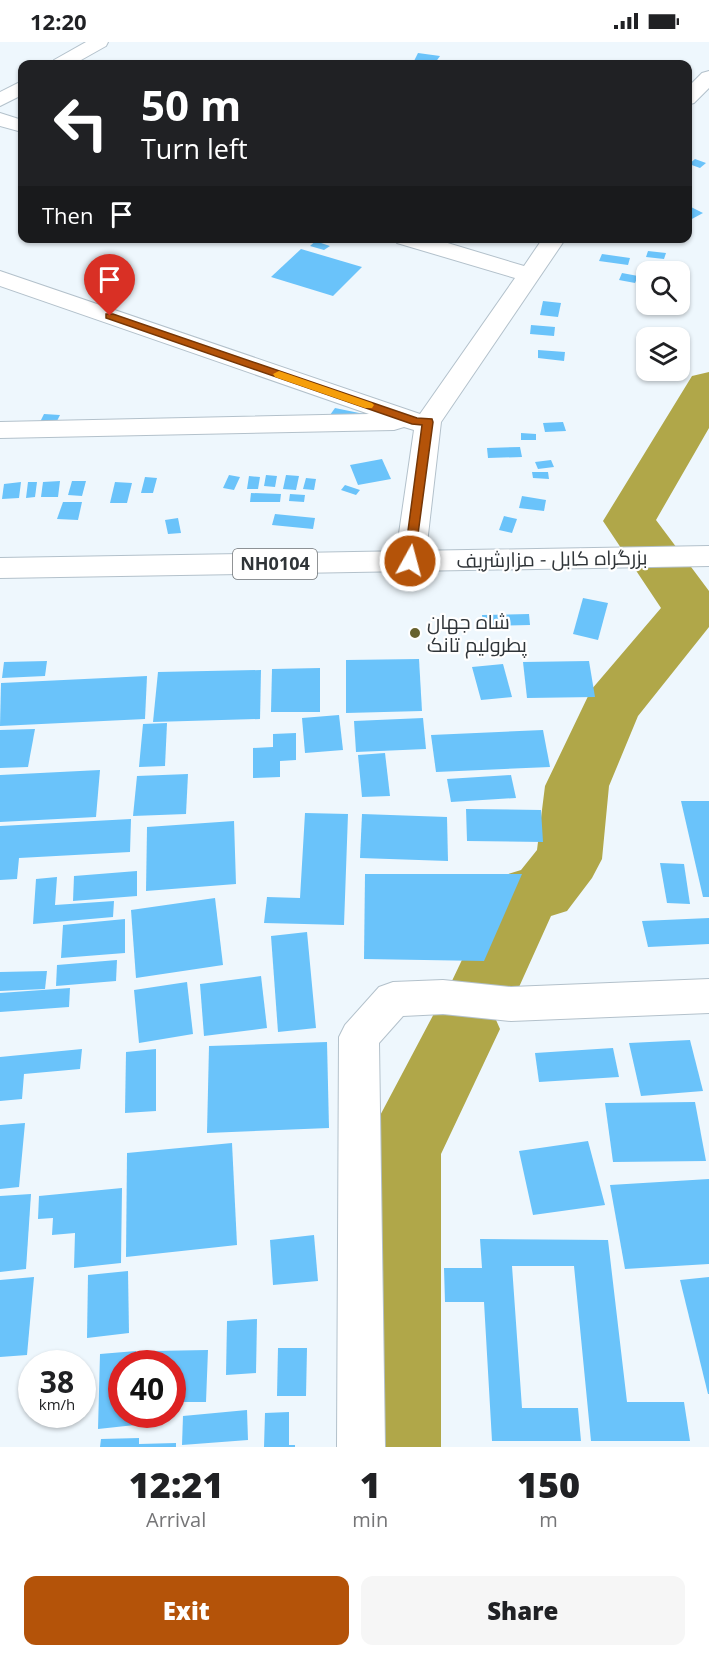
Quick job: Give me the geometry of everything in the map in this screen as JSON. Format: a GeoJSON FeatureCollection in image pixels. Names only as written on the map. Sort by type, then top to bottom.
{"type":"FeatureCollection","features":[{"type":"Feature","properties":{"kind":"main road"},"geometry":{"type":"LineString","coordinates":[[68,60],[99,42]]}},
{"type":"Feature","properties":{"kind":"main road"},"geometry":{"type":"LineString","coordinates":[[692,94],[709,76]]}},
{"type":"Feature","properties":{"kind":"main road"},"geometry":{"type":"LineString","coordinates":[[0,100],[18,89]]}},
{"type":"Feature","properties":{"kind":"main road"},"geometry":{"type":"LineString","coordinates":[[0,119],[18,125]]}},
{"type":"Feature","properties":{"kind":"main road"},"geometry":{"type":"LineString","coordinates":[[422,243],[529,275]]}},
{"type":"Feature","properties":{"kind":"main road"},"geometry":{"type":"LineString","coordinates":[[410,561],[422,422],[551,243]]}},
{"type":"Feature","properties":{"kind":"main road"},"geometry":{"type":"LineString","coordinates":[[0,278],[422,422]]}},
{"type":"Feature","properties":{"kind":"main road"},"geometry":{"type":"LineString","coordinates":[[0,430],[422,422]]}},
{"type":"Feature","properties":{"kind":"main road","name":"بزرگراه کابل - مزارشریف"},"geometry":{"type":"LineString","coordinates":[[0,568],[709,556]]}},
{"type":"Feature","properties":{"kind":"main road"},"geometry":{"type":"LineString","coordinates":[[361,1447],[359,1037],[393,999],[442,997],[511,1004],[709,996]]}},
{"type":"Feature","properties":{"kind":"building"},"geometry":{"type":"Polygon","coordinates":[[[418,53],[440,56],[437,60],[414,60],[418,53]]]}},
{"type":"Feature","properties":{"kind":"building"},"geometry":{"type":"Polygon","coordinates":[[[695,159],[706,163],[700,168],[692,165],[695,159]]]}},
{"type":"Feature","properties":{"kind":"building"},"geometry":{"type":"Polygon","coordinates":[[[692,208],[703,213],[692,219],[692,208]]]}},
{"type":"Feature","properties":{"kind":"building"},"geometry":{"type":"Polygon","coordinates":[[[313,243],[321,243],[330,246],[324,250],[310,246],[313,243]]]}},
{"type":"Feature","properties":{"kind":"building"},"geometry":{"type":"Polygon","coordinates":[[[301,249],[362,267],[333,296],[271,277],[301,249]]]}},
{"type":"Feature","properties":{"kind":"building"},"geometry":{"type":"Polygon","coordinates":[[[648,251],[666,253],[664,259],[646,257],[648,251]]]}},
{"type":"Feature","properties":{"kind":"building"},"geometry":{"type":"Polygon","coordinates":[[[602,254],[630,258],[628,265],[599,261],[602,254]]]}},
{"type":"Feature","properties":{"kind":"building"},"geometry":{"type":"Polygon","coordinates":[[[622,273],[636,276],[635,283],[619,280],[622,273]]]}},
{"type":"Feature","properties":{"kind":"building"},"geometry":{"type":"Polygon","coordinates":[[[543,301],[561,303],[558,317],[540,315],[543,301]]]}},
{"type":"Feature","properties":{"kind":"building"},"geometry":{"type":"Polygon","coordinates":[[[531,325],[555,327],[554,336],[530,334],[531,325]]]}},
{"type":"Feature","properties":{"kind":"building"},"geometry":{"type":"Polygon","coordinates":[[[538,350],[565,352],[564,361],[538,358],[538,350]]]}},
{"type":"Feature","properties":{"kind":"building"},"geometry":{"type":"Polygon","coordinates":[[[335,408],[364,414],[330,415],[335,408]]]}},
{"type":"Feature","properties":{"kind":"building"},"geometry":{"type":"Polygon","coordinates":[[[44,414],[60,415],[55,425],[39,424],[44,414]]]}},
{"type":"Feature","properties":{"kind":"building"},"geometry":{"type":"Polygon","coordinates":[[[563,422],[566,431],[545,432],[543,423],[563,422]]]}},
{"type":"Feature","properties":{"kind":"building"},"geometry":{"type":"Polygon","coordinates":[[[521,433],[536,434],[536,440],[521,440],[521,433]]]}},
{"type":"Feature","properties":{"kind":"building"},"geometry":{"type":"Polygon","coordinates":[[[520,447],[522,457],[488,458],[487,448],[520,447]]]}},
{"type":"Feature","properties":{"kind":"building"},"geometry":{"type":"Polygon","coordinates":[[[382,459],[391,479],[358,485],[350,465],[382,459]]]}},
{"type":"Feature","properties":{"kind":"building"},"geometry":{"type":"Polygon","coordinates":[[[551,460],[554,467],[538,469],[535,462],[551,460]]]}},
{"type":"Feature","properties":{"kind":"building"},"geometry":{"type":"Polygon","coordinates":[[[532,472],[548,472],[549,479],[533,478],[532,472]]]}},
{"type":"Feature","properties":{"kind":"building"},"geometry":{"type":"Polygon","coordinates":[[[229,475],[240,477],[234,490],[223,488],[229,475]]]}},
{"type":"Feature","properties":{"kind":"building"},"geometry":{"type":"Polygon","coordinates":[[[266,475],[277,476],[275,487],[264,486],[266,475]]]}},
{"type":"Feature","properties":{"kind":"building"},"geometry":{"type":"Polygon","coordinates":[[[286,475],[299,476],[296,490],[283,489],[286,475]]]}},
{"type":"Feature","properties":{"kind":"building"},"geometry":{"type":"Polygon","coordinates":[[[249,476],[260,477],[258,489],[247,489],[249,476]]]}},
{"type":"Feature","properties":{"kind":"building"},"geometry":{"type":"Polygon","coordinates":[[[145,477],[157,478],[153,493],[141,493],[145,477]]]}},
{"type":"Feature","properties":{"kind":"building"},"geometry":{"type":"Polygon","coordinates":[[[306,478],[316,479],[314,490],[303,489],[306,478]]]}},
{"type":"Feature","properties":{"kind":"building"},"geometry":{"type":"Polygon","coordinates":[[[60,481],[58,497],[41,497],[43,482],[60,481]]]}},
{"type":"Feature","properties":{"kind":"building"},"geometry":{"type":"Polygon","coordinates":[[[72,481],[86,481],[82,496],[68,495],[72,481]]]}},
{"type":"Feature","properties":{"kind":"building"},"geometry":{"type":"Polygon","coordinates":[[[21,482],[19,498],[2,499],[4,484],[21,482]]]}},
{"type":"Feature","properties":{"kind":"building"},"geometry":{"type":"Polygon","coordinates":[[[28,482],[37,482],[35,497],[26,498],[28,482]]]}},
{"type":"Feature","properties":{"kind":"building"},"geometry":{"type":"Polygon","coordinates":[[[115,482],[132,483],[127,503],[110,503],[115,482]]]}},
{"type":"Feature","properties":{"kind":"building"},"geometry":{"type":"Polygon","coordinates":[[[345,485],[360,490],[356,495],[341,490],[345,485]]]}},
{"type":"Feature","properties":{"kind":"building"},"geometry":{"type":"Polygon","coordinates":[[[251,493],[281,494],[280,502],[250,502],[251,493]]]}},
{"type":"Feature","properties":{"kind":"building"},"geometry":{"type":"Polygon","coordinates":[[[290,494],[305,495],[304,502],[289,501],[290,494]]]}},
{"type":"Feature","properties":{"kind":"building"},"geometry":{"type":"Polygon","coordinates":[[[522,496],[546,500],[544,511],[519,508],[522,496]]]}},
{"type":"Feature","properties":{"kind":"building"},"geometry":{"type":"Polygon","coordinates":[[[63,502],[82,502],[78,520],[57,519],[63,502]]]}},
{"type":"Feature","properties":{"kind":"building"},"geometry":{"type":"Polygon","coordinates":[[[275,514],[315,518],[313,529],[272,525],[275,514]]]}},
{"type":"Feature","properties":{"kind":"building"},"geometry":{"type":"Polygon","coordinates":[[[504,516],[517,519],[512,533],[499,530],[504,516]]]}},
{"type":"Feature","properties":{"kind":"building"},"geometry":{"type":"Polygon","coordinates":[[[178,518],[181,533],[168,534],[165,520],[178,518]]]}},
{"type":"Feature","properties":{"kind":"building"},"geometry":{"type":"Polygon","coordinates":[[[583,598],[608,603],[598,640],[573,634],[583,598]]]}},
{"type":"Feature","properties":{"kind":"building"},"geometry":{"type":"Polygon","coordinates":[[[529,614],[530,625],[483,626],[482,615],[529,614]]]}},
{"type":"Feature","properties":{"kind":"building"},"geometry":{"type":"Polygon","coordinates":[[[419,659],[422,711],[346,713],[346,660],[419,659]]]}},
{"type":"Feature","properties":{"kind":"building"},"geometry":{"type":"Polygon","coordinates":[[[47,661],[45,676],[2,678],[4,662],[47,661]]]}},
{"type":"Feature","properties":{"kind":"building"},"geometry":{"type":"Polygon","coordinates":[[[589,661],[595,697],[527,698],[523,662],[589,661]]]}},
{"type":"Feature","properties":{"kind":"building"},"geometry":{"type":"Polygon","coordinates":[[[503,664],[512,697],[481,700],[472,667],[503,664]]]}},
{"type":"Feature","properties":{"kind":"building"},"geometry":{"type":"Polygon","coordinates":[[[320,668],[320,712],[271,712],[272,669],[320,668]]]}},
{"type":"Feature","properties":{"kind":"building"},"geometry":{"type":"Polygon","coordinates":[[[261,670],[260,719],[153,722],[158,672],[261,670]]]}},
{"type":"Feature","properties":{"kind":"building"},"geometry":{"type":"Polygon","coordinates":[[[147,676],[145,719],[0,726],[1,683],[147,676]]]}},
{"type":"Feature","properties":{"kind":"building"},"geometry":{"type":"Polygon","coordinates":[[[339,715],[343,750],[305,753],[302,718],[339,715]]]}},
{"type":"Feature","properties":{"kind":"building"},"geometry":{"type":"Polygon","coordinates":[[[423,718],[426,749],[356,752],[354,721],[423,718]]]}},
{"type":"Feature","properties":{"kind":"building"},"geometry":{"type":"Polygon","coordinates":[[[167,723],[165,766],[139,767],[143,724],[167,723]]]}},
{"type":"Feature","properties":{"kind":"building"},"geometry":{"type":"Polygon","coordinates":[[[35,729],[28,767],[0,768],[0,730],[35,729]]]}},
{"type":"Feature","properties":{"kind":"building"},"geometry":{"type":"Polygon","coordinates":[[[543,730],[550,767],[436,772],[431,735],[543,730]]]}},
{"type":"Feature","properties":{"kind":"building"},"geometry":{"type":"Polygon","coordinates":[[[296,733],[296,760],[280,761],[280,777],[253,778],[253,748],[273,747],[273,734],[296,733]]]}},
{"type":"Feature","properties":{"kind":"building"},"geometry":{"type":"Polygon","coordinates":[[[385,753],[390,796],[362,797],[358,755],[385,753]]]}},
{"type":"Feature","properties":{"kind":"building"},"geometry":{"type":"Polygon","coordinates":[[[100,770],[96,817],[0,822],[0,775],[100,770]]]}},
{"type":"Feature","properties":{"kind":"building"},"geometry":{"type":"Polygon","coordinates":[[[188,774],[186,814],[133,816],[137,776],[188,774]]]}},
{"type":"Feature","properties":{"kind":"building"},"geometry":{"type":"Polygon","coordinates":[[[511,775],[516,798],[451,802],[447,779],[511,775]]]}},
{"type":"Feature","properties":{"kind":"building"},"geometry":{"type":"Polygon","coordinates":[[[681,801],[709,801],[709,897],[703,897],[681,801]]]}},
{"type":"Feature","properties":{"kind":"building"},"geometry":{"type":"Polygon","coordinates":[[[466,809],[541,810],[543,842],[467,841],[466,809]]]}},
{"type":"Feature","properties":{"kind":"building"},"geometry":{"type":"Polygon","coordinates":[[[305,813],[348,814],[344,925],[264,923],[267,897],[300,898],[305,813]]]}},
{"type":"Feature","properties":{"kind":"building"},"geometry":{"type":"Polygon","coordinates":[[[362,814],[447,817],[448,861],[360,858],[362,814]]]}},
{"type":"Feature","properties":{"kind":"building"},"geometry":{"type":"Polygon","coordinates":[[[131,819],[130,852],[19,858],[17,879],[0,880],[0,826],[131,819]]]}},
{"type":"Feature","properties":{"kind":"building"},"geometry":{"type":"Polygon","coordinates":[[[234,821],[236,884],[146,891],[147,827],[234,821]]]}},
{"type":"Feature","properties":{"kind":"building"},"geometry":{"type":"Polygon","coordinates":[[[660,863],[684,864],[690,904],[667,903],[660,863]]]}},
{"type":"Feature","properties":{"kind":"building"},"geometry":{"type":"Polygon","coordinates":[[[137,871],[137,896],[73,901],[74,876],[137,871]]]}},
{"type":"Feature","properties":{"kind":"building"},"geometry":{"type":"Polygon","coordinates":[[[365,874],[522,874],[484,961],[364,959],[365,874]]]}},
{"type":"Feature","properties":{"kind":"building"},"geometry":{"type":"Polygon","coordinates":[[[57,877],[55,905],[114,901],[113,917],[33,924],[36,879],[57,877]]]}},
{"type":"Feature","properties":{"kind":"building"},"geometry":{"type":"Polygon","coordinates":[[[215,898],[223,965],[136,978],[131,910],[215,898]]]}},
{"type":"Feature","properties":{"kind":"building"},"geometry":{"type":"Polygon","coordinates":[[[709,918],[709,944],[648,947],[642,921],[709,918]]]}},
{"type":"Feature","properties":{"kind":"building"},"geometry":{"type":"Polygon","coordinates":[[[125,919],[125,953],[61,958],[63,925],[125,919]]]}},
{"type":"Feature","properties":{"kind":"building"},"geometry":{"type":"Polygon","coordinates":[[[307,932],[316,1028],[278,1032],[271,936],[307,932]]]}},
{"type":"Feature","properties":{"kind":"building"},"geometry":{"type":"Polygon","coordinates":[[[117,960],[116,981],[56,986],[57,965],[117,960]]]}},
{"type":"Feature","properties":{"kind":"building"},"geometry":{"type":"Polygon","coordinates":[[[47,971],[45,989],[0,991],[0,972],[47,971]]]}},
{"type":"Feature","properties":{"kind":"building"},"geometry":{"type":"Polygon","coordinates":[[[261,976],[267,1028],[204,1036],[200,984],[261,976]]]}},
{"type":"Feature","properties":{"kind":"building"},"geometry":{"type":"Polygon","coordinates":[[[187,982],[193,1034],[139,1043],[134,990],[187,982]]]}},
{"type":"Feature","properties":{"kind":"building"},"geometry":{"type":"Polygon","coordinates":[[[70,988],[69,1007],[0,1012],[0,993],[70,988]]]}},
{"type":"Feature","properties":{"kind":"building"},"geometry":{"type":"Polygon","coordinates":[[[690,1040],[703,1091],[641,1096],[629,1043],[690,1040]]]}},
{"type":"Feature","properties":{"kind":"building"},"geometry":{"type":"Polygon","coordinates":[[[327,1042],[329,1128],[207,1133],[209,1046],[327,1042]]]}},
{"type":"Feature","properties":{"kind":"building"},"geometry":{"type":"Polygon","coordinates":[[[613,1048],[619,1077],[539,1082],[535,1053],[613,1048]]]}},
{"type":"Feature","properties":{"kind":"building"},"geometry":{"type":"Polygon","coordinates":[[[82,1049],[80,1069],[24,1074],[22,1099],[0,1101],[0,1057],[82,1049]]]}},
{"type":"Feature","properties":{"kind":"building"},"geometry":{"type":"Polygon","coordinates":[[[156,1049],[156,1111],[125,1113],[126,1052],[156,1049]]]}},
{"type":"Feature","properties":{"kind":"building"},"geometry":{"type":"Polygon","coordinates":[[[695,1102],[706,1161],[613,1162],[605,1103],[695,1102]]]}},
{"type":"Feature","properties":{"kind":"building"},"geometry":{"type":"Polygon","coordinates":[[[25,1123],[19,1187],[0,1189],[0,1125],[25,1123]]]}},
{"type":"Feature","properties":{"kind":"building"},"geometry":{"type":"Polygon","coordinates":[[[588,1141],[605,1205],[533,1215],[519,1151],[588,1141]]]}},
{"type":"Feature","properties":{"kind":"building"},"geometry":{"type":"Polygon","coordinates":[[[232,1143],[237,1245],[126,1257],[127,1153],[232,1143]]]}},
{"type":"Feature","properties":{"kind":"building"},"geometry":{"type":"Polygon","coordinates":[[[709,1179],[709,1264],[625,1269],[610,1185],[709,1179]]]}},
{"type":"Feature","properties":{"kind":"building"},"geometry":{"type":"Polygon","coordinates":[[[122,1188],[121,1263],[74,1268],[75,1233],[52,1235],[53,1218],[38,1219],[39,1196],[122,1188]]]}},
{"type":"Feature","properties":{"kind":"building"},"geometry":{"type":"Polygon","coordinates":[[[31,1194],[26,1269],[0,1272],[0,1196],[31,1194]]]}},
{"type":"Feature","properties":{"kind":"building"},"geometry":{"type":"Polygon","coordinates":[[[314,1235],[318,1281],[273,1285],[270,1240],[314,1235]]]}},
{"type":"Feature","properties":{"kind":"building"},"geometry":{"type":"Polygon","coordinates":[[[480,1239],[608,1240],[627,1402],[684,1402],[690,1441],[591,1441],[574,1266],[512,1266],[522,1408],[578,1408],[581,1441],[492,1441],[484,1302],[445,1302],[444,1268],[482,1268],[480,1239]]]}},
{"type":"Feature","properties":{"kind":"building"},"geometry":{"type":"Polygon","coordinates":[[[128,1271],[129,1333],[87,1338],[88,1275],[128,1271]]]}},
{"type":"Feature","properties":{"kind":"building"},"geometry":{"type":"Polygon","coordinates":[[[34,1277],[27,1350],[18,1350],[18,1356],[0,1357],[0,1280],[34,1277]]]}},
{"type":"Feature","properties":{"kind":"building"},"geometry":{"type":"Polygon","coordinates":[[[709,1277],[709,1394],[708,1394],[680,1280],[709,1277]]]}},
{"type":"Feature","properties":{"kind":"building"},"geometry":{"type":"Polygon","coordinates":[[[257,1319],[256,1373],[226,1375],[227,1321],[257,1319]]]}},
{"type":"Feature","properties":{"kind":"building"},"geometry":{"type":"Polygon","coordinates":[[[278,1348],[307,1348],[306,1396],[277,1396],[278,1348]]]}},
{"type":"Feature","properties":{"kind":"building"},"geometry":{"type":"Polygon","coordinates":[[[186,1350],[208,1350],[206,1402],[186,1402],[186,1350]]]}},
{"type":"Feature","properties":{"kind":"building"},"geometry":{"type":"Polygon","coordinates":[[[108,1353],[108,1428],[98,1429],[100,1354],[108,1353]]]}},
{"type":"Feature","properties":{"kind":"building"},"geometry":{"type":"Polygon","coordinates":[[[247,1410],[248,1440],[182,1445],[186,1416],[247,1410]]]}},
{"type":"Feature","properties":{"kind":"building"},"geometry":{"type":"Polygon","coordinates":[[[289,1412],[289,1445],[295,1445],[295,1447],[264,1447],[265,1413],[289,1412]]]}},
{"type":"Feature","properties":{"kind":"building"},"geometry":{"type":"Polygon","coordinates":[[[139,1438],[139,1444],[176,1443],[176,1447],[100,1447],[101,1439],[139,1438]]]}},
{"type":"Feature","properties":{"kind":"waterway"},"geometry":{"type":"LineString","coordinates":[[485,985],[526,896],[543,891],[569,859],[577,786],[612,706],[692,609],[629,521],[709,386]]}},
{"type":"Feature","properties":{"kind":"waterway"},"geometry":{"type":"LineString","coordinates":[[397,1447],[402,1151],[464,1029]]}},
{"type":"Feature","properties":{"kind":"slow traffic"},"geometry":{"type":"LineString","coordinates":[[279,374],[369,405]]}},
{"type":"Feature","properties":{"kind":"place","name":"شاه جهان پطرولیم تانک"},"geometry":{"type":"Point","coordinates":[415,633]}},
{"type":"Feature","properties":{"kind":"route"},"geometry":{"type":"LineString","coordinates":[[110,316],[416,422],[428,422],[410,561]]}}]}
